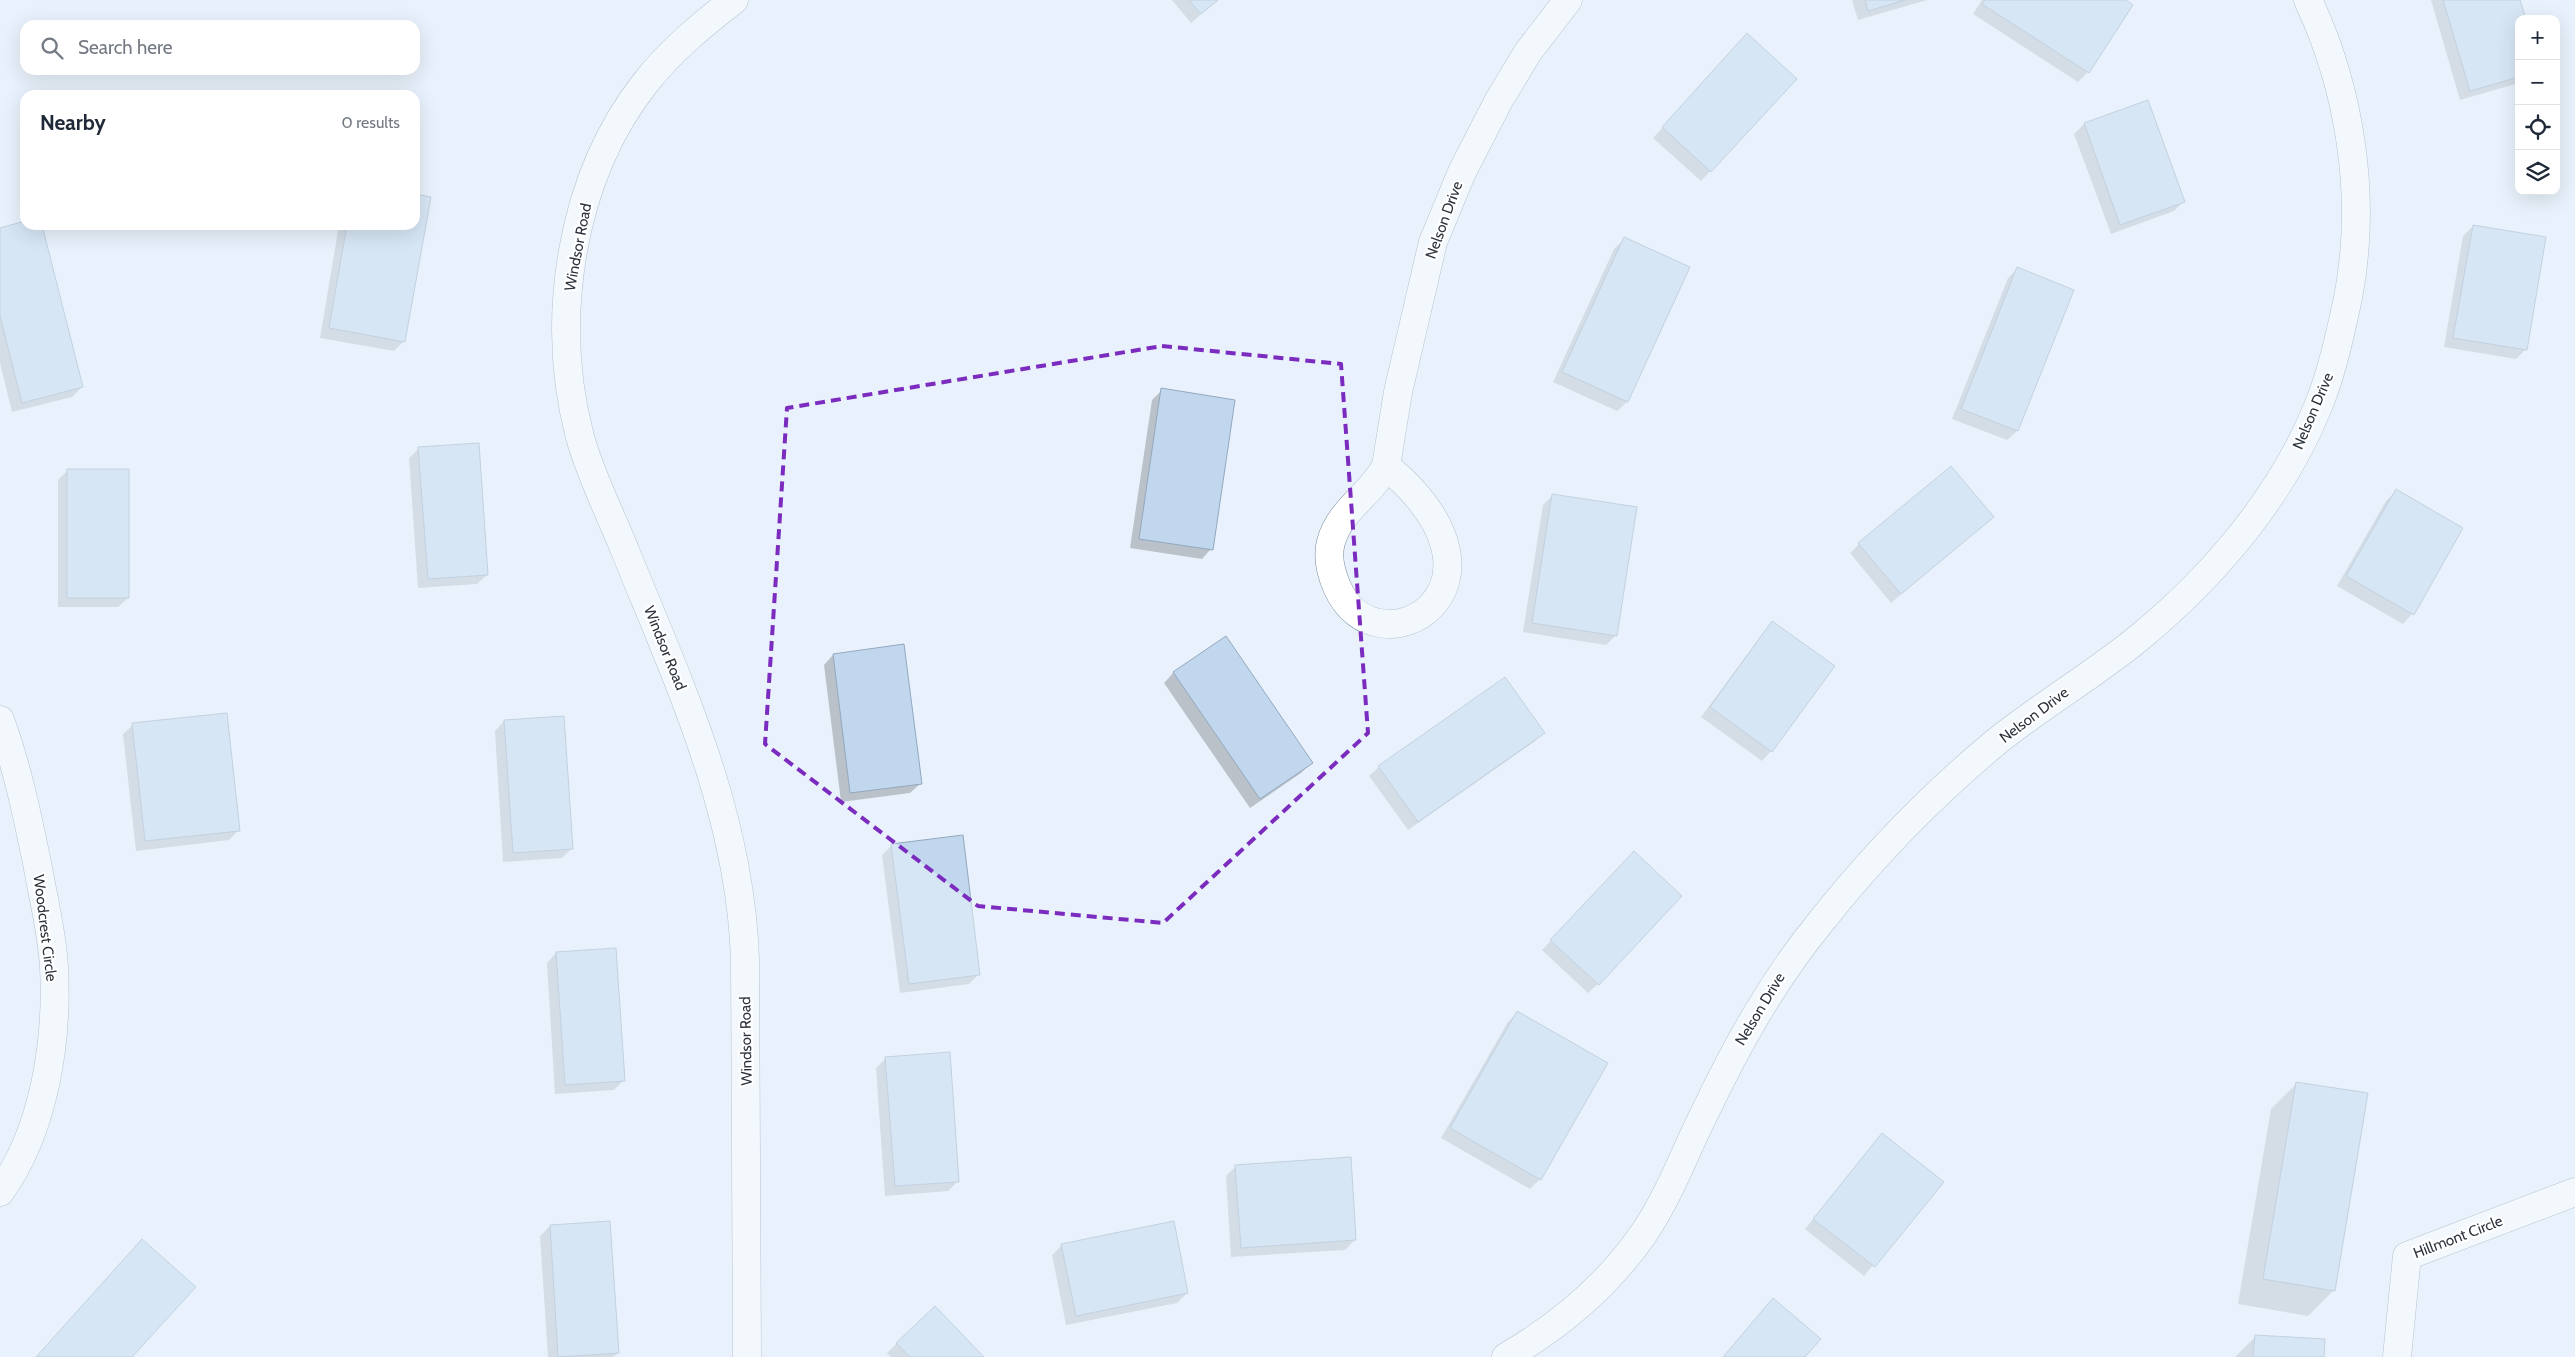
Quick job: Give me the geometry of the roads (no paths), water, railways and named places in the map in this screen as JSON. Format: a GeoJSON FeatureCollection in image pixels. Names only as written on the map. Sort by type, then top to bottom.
{"type":"FeatureCollection","features":[{"type":"Feature","properties":{"kind":"street","name":"Windsor Road"},"geometry":{"type":"LineString","coordinates":[[734,0],[678,47],[657,69],[633,102],[607,147],[593,178],[576,243],[567,306],[567,336],[574,409],[587,460],[701,737],[734,855],[741,899],[745,959],[747,1357]]}},
{"type":"Feature","properties":{"kind":"street","name":"Nelson Drive"},"geometry":{"type":"LineString","coordinates":[[1386,466],[1416,494],[1429,510],[1441,532],[1448,557],[1446,583],[1440,596],[1419,616],[1396,623],[1366,619],[1350,607],[1336,583],[1330,556],[1334,533],[1344,516],[1373,486],[1386,466],[1398,392],[1433,242],[1462,172],[1528,52],[1568,0]]}},
{"type":"Feature","properties":{"kind":"street","name":"Nelson Drive"},"geometry":{"type":"LineString","coordinates":[[1506,1357],[1570,1313],[1599,1287],[1642,1236],[1659,1209],[1722,1076],[1756,1013],[1792,959],[1864,868],[1975,760],[2038,710],[2137,639],[2172,609],[2235,542],[2290,464],[2319,406],[2335,357],[2351,282],[2356,220],[2354,171],[2342,96],[2324,36],[2308,0]]}},
{"type":"Feature","properties":{"kind":"street","name":"Woodcrest Circle"},"geometry":{"type":"LineString","coordinates":[[0,720],[30,824],[54,967],[50,1047],[42,1097],[19,1162],[0,1192]]}},
{"type":"Feature","properties":{"kind":"street","name":"Hillmont Circle"},"geometry":{"type":"LineString","coordinates":[[2397,1357],[2407,1256],[2575,1192]]}}]}
